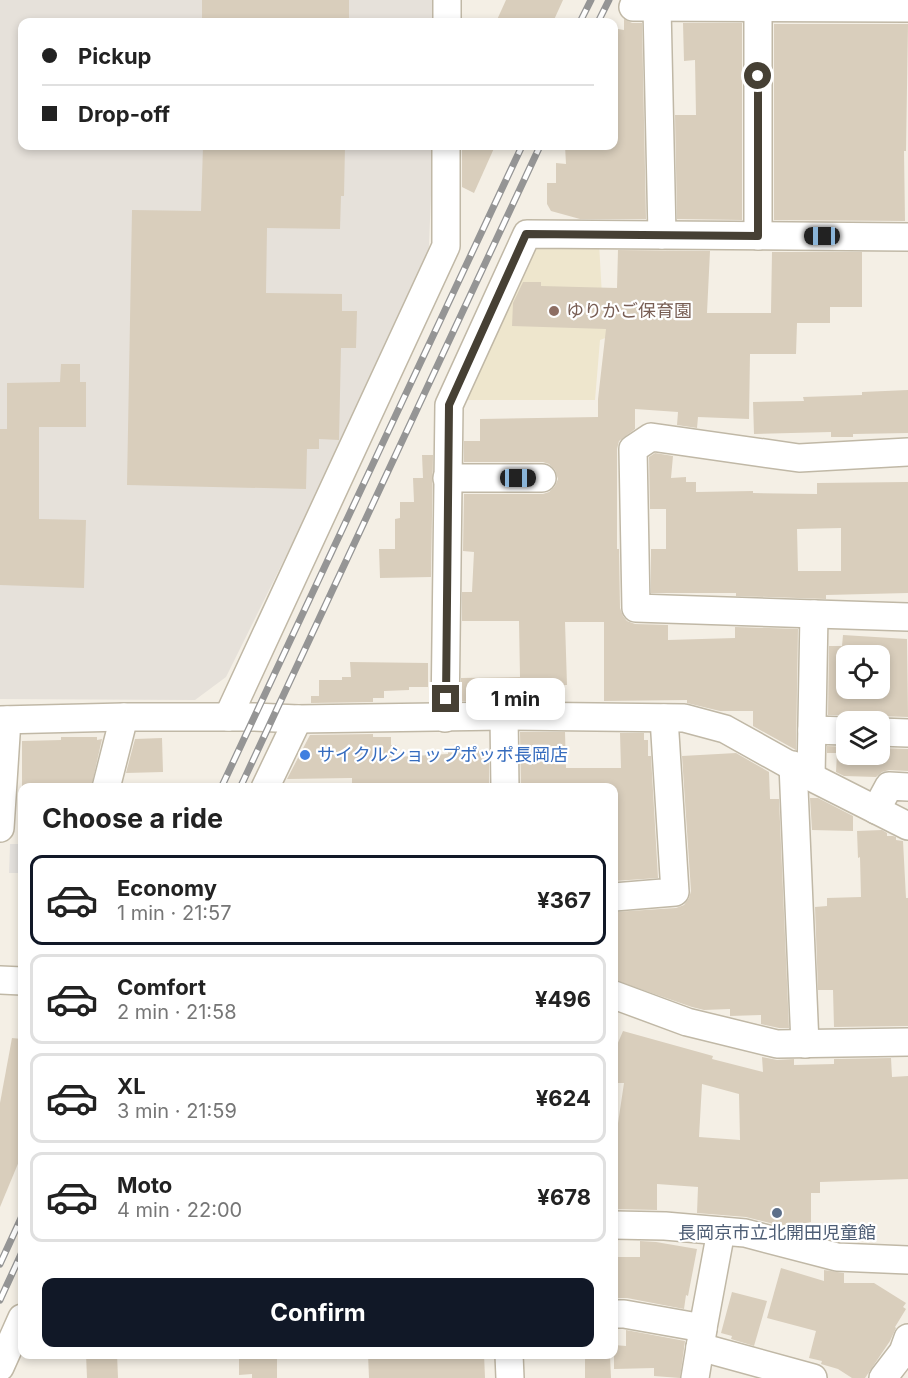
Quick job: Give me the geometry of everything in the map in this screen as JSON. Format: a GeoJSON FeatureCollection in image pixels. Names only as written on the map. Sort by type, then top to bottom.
{"type":"FeatureCollection","features":[{"type":"Feature","properties":{"kind":"street"},"geometry":{"type":"LineString","coordinates":[[447,0],[447,18]]}},
{"type":"Feature","properties":{"kind":"street"},"geometry":{"type":"LineString","coordinates":[[662,235],[646,4],[758,8],[895,6]]}},
{"type":"Feature","properties":{"kind":"street"},"geometry":{"type":"LineString","coordinates":[[758,8],[758,236]]}},
{"type":"Feature","properties":{"kind":"street"},"geometry":{"type":"LineString","coordinates":[[228,717],[446,246],[446,150]]}},
{"type":"Feature","properties":{"kind":"street"},"geometry":{"type":"LineString","coordinates":[[445,718],[449,405],[526,234],[908,237]]}},
{"type":"Feature","properties":{"kind":"street"},"geometry":{"type":"LineString","coordinates":[[908,452],[799,458],[651,437],[633,449],[636,608],[908,617]]}},
{"type":"Feature","properties":{"kind":"street"},"geometry":{"type":"LineString","coordinates":[[447,478],[542,478]]}},
{"type":"Feature","properties":{"kind":"street"},"geometry":{"type":"LineString","coordinates":[[805,1044],[802,771],[812,730],[814,614]]}},
{"type":"Feature","properties":{"kind":"street"},"geometry":{"type":"LineString","coordinates":[[504,716],[505,783]]}},
{"type":"Feature","properties":{"kind":"street"},"geometry":{"type":"LineString","coordinates":[[0,828],[3,720],[124,717],[298,719],[504,716],[684,718],[725,729],[908,826]]}},
{"type":"Feature","properties":{"kind":"street"},"geometry":{"type":"LineString","coordinates":[[107,783],[124,717]]}},
{"type":"Feature","properties":{"kind":"street"},"geometry":{"type":"LineString","coordinates":[[618,897],[675,892],[664,718]]}},
{"type":"Feature","properties":{"kind":"street"},"geometry":{"type":"LineString","coordinates":[[267,783],[298,719]]}},
{"type":"Feature","properties":{"kind":"street"},"geometry":{"type":"LineString","coordinates":[[812,730],[836,731]]}},
{"type":"Feature","properties":{"kind":"street"},"geometry":{"type":"LineString","coordinates":[[890,732],[908,733]]}},
{"type":"Feature","properties":{"kind":"street"},"geometry":{"type":"LineString","coordinates":[[876,810],[889,786],[908,787]]}},
{"type":"Feature","properties":{"kind":"street"},"geometry":{"type":"LineString","coordinates":[[0,980],[18,981]]}},
{"type":"Feature","properties":{"kind":"street"},"geometry":{"type":"LineString","coordinates":[[618,996],[698,1025],[777,1044],[908,1042]]}},
{"type":"Feature","properties":{"kind":"street"},"geometry":{"type":"LineString","coordinates":[[618,1225],[745,1233],[837,1257],[908,1260]]}},
{"type":"Feature","properties":{"kind":"street"},"geometry":{"type":"LineString","coordinates":[[695,1378],[721,1231]]}},
{"type":"Feature","properties":{"kind":"street"},"geometry":{"type":"LineString","coordinates":[[618,1314],[702,1337],[813,1378]]}},
{"type":"Feature","properties":{"kind":"street"},"geometry":{"type":"LineString","coordinates":[[0,1367],[18,1327]]}},
{"type":"Feature","properties":{"kind":"street"},"geometry":{"type":"LineString","coordinates":[[882,1378],[903,1352],[908,1338]]}},
{"type":"Feature","properties":{"kind":"street"},"geometry":{"type":"LineString","coordinates":[[509,1359],[510,1378]]}},
{"type":"Feature","properties":{"kind":"shaded area"},"geometry":{"type":"Polygon","coordinates":[[[0,0],[439,0],[438,18],[18,18],[18,150],[433,150],[428,269],[226,677],[195,700],[0,699],[0,0]]]}},
{"type":"Feature","properties":{"kind":"shaded area","name":"ゆりかご保育園"},"geometry":{"type":"Polygon","coordinates":[[[599,243],[602,296],[616,334],[600,340],[595,400],[462,400],[528,246],[599,243]]]}},
{"type":"Feature","properties":{"kind":"shaded area"},"geometry":{"type":"Polygon","coordinates":[[[10,844],[18,844],[18,873],[9,873],[10,844]]]}},
{"type":"Feature","properties":{"kind":"building"},"geometry":{"type":"Polygon","coordinates":[[[202,0],[349,0],[349,18],[202,18],[202,0]]]}},
{"type":"Feature","properties":{"kind":"building"},"geometry":{"type":"Polygon","coordinates":[[[506,0],[563,0],[555,18],[498,18],[506,0]]]}},
{"type":"Feature","properties":{"kind":"building"},"geometry":{"type":"Polygon","coordinates":[[[624,19],[632,23],[642,23],[646,219],[580,219],[551,211],[547,204],[547,183],[556,183],[556,163],[566,164],[565,150],[618,150],[618,29],[624,30],[624,19]]]}},
{"type":"Feature","properties":{"kind":"building"},"geometry":{"type":"Polygon","coordinates":[[[683,23],[742,23],[742,220],[677,219],[675,115],[696,115],[695,60],[684,61],[683,23]]]}},
{"type":"Feature","properties":{"kind":"building"},"geometry":{"type":"Polygon","coordinates":[[[774,24],[908,24],[906,151],[904,151],[905,221],[774,220],[774,24]]]}},
{"type":"Feature","properties":{"kind":"building"},"geometry":{"type":"Polygon","coordinates":[[[203,150],[345,150],[344,196],[341,196],[340,229],[267,228],[266,293],[342,294],[342,311],[357,311],[356,348],[341,348],[339,440],[319,439],[319,449],[307,449],[306,489],[127,485],[132,210],[201,211],[203,150]]]}},
{"type":"Feature","properties":{"kind":"building"},"geometry":{"type":"Polygon","coordinates":[[[462,150],[493,150],[474,193],[462,187],[462,150]]]}},
{"type":"Feature","properties":{"kind":"building"},"geometry":{"type":"Polygon","coordinates":[[[618,250],[710,251],[707,313],[771,313],[772,252],[862,252],[862,307],[830,307],[830,323],[797,323],[796,354],[750,354],[749,419],[698,417],[697,428],[677,425],[678,412],[635,409],[635,429],[619,441],[617,449],[617,549],[619,549],[620,608],[623,616],[627,621],[635,624],[668,625],[668,640],[735,638],[735,627],[798,629],[796,750],[753,726],[753,711],[720,711],[687,703],[687,700],[604,701],[604,622],[565,622],[567,685],[545,686],[546,701],[461,701],[461,678],[520,677],[519,621],[462,621],[462,592],[472,592],[474,552],[463,551],[464,494],[543,494],[555,486],[558,479],[555,470],[543,462],[464,462],[464,441],[480,441],[480,419],[598,417],[606,329],[512,326],[513,303],[523,282],[541,282],[541,286],[617,288],[618,250]]]}},
{"type":"Feature","properties":{"kind":"building"},"geometry":{"type":"Polygon","coordinates":[[[61,364],[80,364],[80,382],[86,382],[86,427],[39,427],[39,519],[86,520],[84,588],[0,585],[0,429],[7,429],[7,383],[60,382],[61,364]]]}},
{"type":"Feature","properties":{"kind":"building"},"geometry":{"type":"Polygon","coordinates":[[[908,390],[908,433],[853,434],[853,437],[831,437],[831,432],[754,434],[753,402],[804,401],[803,397],[862,395],[862,392],[908,390]]]}},
{"type":"Feature","properties":{"kind":"building"},"geometry":{"type":"Polygon","coordinates":[[[655,453],[673,456],[671,478],[686,477],[686,482],[696,482],[696,492],[753,491],[753,493],[817,494],[817,483],[908,482],[908,593],[826,595],[826,599],[736,596],[736,593],[651,593],[651,549],[666,549],[666,509],[650,509],[649,457],[655,453]],[[841,528],[797,529],[798,571],[841,571],[841,528]]]}},
{"type":"Feature","properties":{"kind":"building"},"geometry":{"type":"Polygon","coordinates":[[[422,455],[433,455],[431,577],[380,578],[379,549],[395,549],[395,519],[400,518],[400,502],[414,502],[413,478],[423,478],[422,455]]]}},
{"type":"Feature","properties":{"kind":"building"},"geometry":{"type":"Polygon","coordinates":[[[843,635],[907,639],[908,717],[890,716],[890,711],[836,711],[836,715],[828,715],[829,646],[836,646],[836,699],[890,699],[890,645],[842,645],[843,635]]]}},
{"type":"Feature","properties":{"kind":"building"},"geometry":{"type":"Polygon","coordinates":[[[350,662],[428,663],[428,687],[384,691],[384,698],[373,698],[373,702],[311,703],[311,696],[319,696],[319,680],[342,680],[342,677],[351,677],[350,662]]]}},
{"type":"Feature","properties":{"kind":"building"},"geometry":{"type":"Polygon","coordinates":[[[520,732],[565,732],[566,768],[621,768],[620,733],[644,733],[644,740],[648,740],[648,756],[651,756],[658,878],[618,881],[618,783],[521,783],[520,732]]]}},
{"type":"Feature","properties":{"kind":"building"},"geometry":{"type":"Polygon","coordinates":[[[373,734],[373,737],[391,737],[391,745],[396,745],[396,757],[448,754],[448,751],[489,751],[489,783],[352,783],[352,778],[287,779],[310,735],[373,734]]]}},
{"type":"Feature","properties":{"kind":"building"},"geometry":{"type":"Polygon","coordinates":[[[61,737],[102,739],[92,783],[22,783],[22,741],[61,740],[61,737]]]}},
{"type":"Feature","properties":{"kind":"building"},"geometry":{"type":"Polygon","coordinates":[[[162,738],[163,772],[126,773],[135,739],[162,738]]]}},
{"type":"Feature","properties":{"kind":"building"},"geometry":{"type":"Polygon","coordinates":[[[827,746],[836,746],[836,753],[827,753],[827,746]]]}},
{"type":"Feature","properties":{"kind":"building"},"geometry":{"type":"Polygon","coordinates":[[[890,748],[908,749],[908,771],[889,770],[876,777],[844,776],[836,772],[836,765],[890,765],[890,748]]]}},
{"type":"Feature","properties":{"kind":"building"},"geometry":{"type":"Polygon","coordinates":[[[736,753],[769,772],[770,799],[779,799],[789,1028],[761,1024],[761,1015],[730,1016],[730,1009],[704,1010],[692,1007],[618,981],[618,912],[676,908],[684,905],[691,891],[682,756],[736,753]]]}},
{"type":"Feature","properties":{"kind":"building"},"geometry":{"type":"Polygon","coordinates":[[[810,798],[818,798],[853,816],[853,831],[812,830],[810,798]]]}},
{"type":"Feature","properties":{"kind":"building"},"geometry":{"type":"Polygon","coordinates":[[[882,830],[887,833],[887,836],[903,841],[906,898],[908,898],[908,1026],[834,1027],[833,990],[818,990],[815,907],[827,906],[827,898],[861,897],[857,831],[882,830]]]}},
{"type":"Feature","properties":{"kind":"building"},"geometry":{"type":"Polygon","coordinates":[[[623,1031],[713,1056],[712,1059],[763,1072],[762,1057],[777,1060],[794,1059],[794,1065],[834,1064],[834,1059],[891,1058],[892,1077],[908,1076],[908,1179],[820,1182],[820,1193],[811,1193],[811,1222],[795,1225],[778,1225],[746,1217],[697,1213],[698,1187],[657,1184],[657,1210],[618,1209],[618,1123],[624,1083],[618,1083],[618,1043],[623,1031]],[[702,1084],[699,1137],[740,1140],[739,1094],[702,1084]]]}},
{"type":"Feature","properties":{"kind":"building"},"geometry":{"type":"Polygon","coordinates":[[[12,1038],[18,1039],[18,1164],[0,1207],[0,1103],[12,1038]]]}},
{"type":"Feature","properties":{"kind":"building"},"geometry":{"type":"Polygon","coordinates":[[[640,1241],[697,1249],[684,1309],[618,1298],[618,1257],[640,1257],[640,1241]]]}},
{"type":"Feature","properties":{"kind":"building"},"geometry":{"type":"Polygon","coordinates":[[[781,1268],[824,1281],[824,1270],[844,1273],[844,1283],[874,1283],[906,1303],[903,1307],[906,1309],[890,1341],[865,1378],[852,1378],[838,1369],[821,1364],[822,1361],[809,1358],[816,1331],[767,1318],[781,1268]]]}},
{"type":"Feature","properties":{"kind":"building"},"geometry":{"type":"Polygon","coordinates":[[[732,1292],[767,1301],[754,1346],[731,1339],[732,1336],[721,1333],[732,1292]]]}},
{"type":"Feature","properties":{"kind":"building"},"geometry":{"type":"Polygon","coordinates":[[[626,1330],[685,1341],[680,1378],[654,1376],[654,1368],[614,1369],[614,1359],[618,1359],[618,1345],[626,1346],[626,1330]]]}},
{"type":"Feature","properties":{"kind":"building"},"geometry":{"type":"Polygon","coordinates":[[[86,1359],[117,1359],[118,1378],[87,1378],[86,1359]]]}},
{"type":"Feature","properties":{"kind":"building"},"geometry":{"type":"Polygon","coordinates":[[[239,1359],[277,1359],[277,1378],[252,1378],[252,1374],[239,1375],[239,1359]]]}},
{"type":"Feature","properties":{"kind":"building"},"geometry":{"type":"Polygon","coordinates":[[[368,1359],[484,1359],[485,1378],[369,1378],[368,1359]]]}},
{"type":"Feature","properties":{"kind":"building"},"geometry":{"type":"Polygon","coordinates":[[[585,1359],[610,1359],[611,1378],[585,1378],[585,1359]]]}},
{"type":"Feature","properties":{"kind":"railway"},"geometry":{"type":"LineString","coordinates":[[582,18],[591,0]]}},
{"type":"Feature","properties":{"kind":"railway"},"geometry":{"type":"LineString","coordinates":[[600,18],[609,0]]}},
{"type":"Feature","properties":{"kind":"railway"},"geometry":{"type":"LineString","coordinates":[[223,783],[520,150]]}},
{"type":"Feature","properties":{"kind":"railway"},"geometry":{"type":"LineString","coordinates":[[242,783],[538,150]]}},
{"type":"Feature","properties":{"kind":"railway"},"geometry":{"type":"LineString","coordinates":[[0,1264],[18,1225]]}},
{"type":"Feature","properties":{"kind":"railway"},"geometry":{"type":"LineString","coordinates":[[0,1300],[18,1261]]}},
{"type":"Feature","properties":{"kind":"place","name":"ゆりかご保育園"},"geometry":{"type":"Point","coordinates":[554,311]}},
{"type":"Feature","properties":{"kind":"place","name":"サイクルショップポッポ長岡店"},"geometry":{"type":"Point","coordinates":[305,755]}},
{"type":"Feature","properties":{"kind":"place","name":"長岡京市立北開田児童館"},"geometry":{"type":"Point","coordinates":[777,1213]}},
{"type":"Feature","properties":{"kind":"route"},"geometry":{"type":"LineString","coordinates":[[446,699],[449,405],[526,234],[758,236],[758,76]]}}]}
